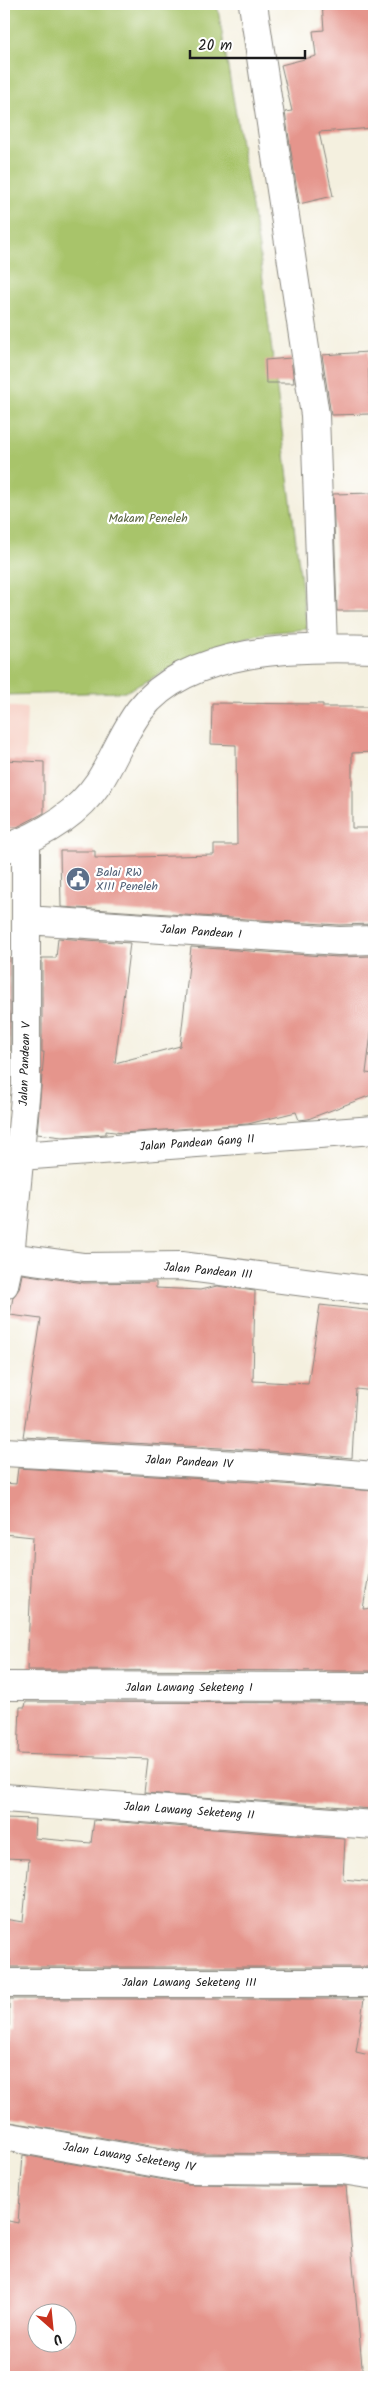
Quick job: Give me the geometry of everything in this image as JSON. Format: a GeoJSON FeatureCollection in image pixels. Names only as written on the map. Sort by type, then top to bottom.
{"type":"FeatureCollection","features":[{"type":"Feature","properties":{"kind":"street"},"geometry":{"type":"LineString","coordinates":[[253,4],[315,415],[323,647]]}},
{"type":"Feature","properties":{"kind":"street"},"geometry":{"type":"LineString","coordinates":[[15,845],[57,823],[82,802],[98,783],[140,709],[182,674],[216,662],[323,647],[374,649]]}},
{"type":"Feature","properties":{"kind":"street","name":"Jalan Pandean V"},"geometry":{"type":"LineString","coordinates":[[4,1285],[10,1257],[20,1156],[15,1088],[27,920],[15,845]]}},
{"type":"Feature","properties":{"kind":"street","name":"Jalan Pandean I"},"geometry":{"type":"LineString","coordinates":[[27,920],[339,941],[374,940]]}},
{"type":"Feature","properties":{"kind":"street","name":"Jalan Pandean Gang II"},"geometry":{"type":"LineString","coordinates":[[20,1156],[374,1130]]}},
{"type":"Feature","properties":{"kind":"street","name":"Jalan Pandean III"},"geometry":{"type":"LineString","coordinates":[[10,1257],[84,1267],[181,1266],[374,1291]]}},
{"type":"Feature","properties":{"kind":"street","name":"Jalan Pandean IV"},"geometry":{"type":"LineString","coordinates":[[4,1452],[256,1466],[374,1476]]}},
{"type":"Feature","properties":{"kind":"street","name":"Jalan Lawang Seketeng I"},"geometry":{"type":"LineString","coordinates":[[4,1686],[374,1687]]}},
{"type":"Feature","properties":{"kind":"street","name":"Jalan Lawang Seketeng II"},"geometry":{"type":"LineString","coordinates":[[4,1798],[374,1825]]}},
{"type":"Feature","properties":{"kind":"street","name":"Jalan Lawang Seketeng III"},"geometry":{"type":"LineString","coordinates":[[4,1982],[374,1983]]}},
{"type":"Feature","properties":{"kind":"street","name":"Jalan Lawang Seketeng IV"},"geometry":{"type":"LineString","coordinates":[[4,2136],[191,2168],[342,2170],[374,2175]]}},
{"type":"Feature","properties":{"kind":"shaded area"},"geometry":{"type":"Polygon","coordinates":[[[4,706],[27,708],[25,758],[49,759],[46,830],[4,830],[4,706]]]}},
{"type":"Feature","properties":{"kind":"green space","name":"Makam Peneleh"},"geometry":{"type":"Polygon","coordinates":[[[4,4],[217,4],[259,248],[307,629],[266,633],[207,650],[125,692],[4,695],[4,4]]]}},
{"type":"Feature","properties":{"kind":"building"},"geometry":{"type":"Polygon","coordinates":[[[322,4],[374,4],[374,80],[372,80],[374,128],[319,132],[333,196],[299,204],[285,112],[292,111],[281,65],[316,56],[313,31],[324,30],[322,4]]]}},
{"type":"Feature","properties":{"kind":"building"},"geometry":{"type":"Polygon","coordinates":[[[368,352],[370,414],[331,415],[322,355],[368,352]]]}},
{"type":"Feature","properties":{"kind":"building"},"geometry":{"type":"Polygon","coordinates":[[[291,358],[294,383],[266,383],[265,360],[291,358]]]}},
{"type":"Feature","properties":{"kind":"building"},"geometry":{"type":"Polygon","coordinates":[[[374,493],[374,611],[337,611],[333,494],[374,493]]]}},
{"type":"Feature","properties":{"kind":"building"},"geometry":{"type":"Polygon","coordinates":[[[212,703],[323,704],[323,707],[374,707],[374,752],[352,753],[352,828],[374,828],[374,924],[339,925],[61,907],[60,851],[95,851],[95,858],[214,855],[214,845],[237,845],[236,745],[211,744],[212,703]]]}},
{"type":"Feature","properties":{"kind":"building"},"geometry":{"type":"Polygon","coordinates":[[[4,760],[44,762],[44,813],[17,827],[4,827],[4,760]]]}},
{"type":"Feature","properties":{"kind":"building"},"geometry":{"type":"Polygon","coordinates":[[[58,938],[130,943],[115,1063],[180,1046],[191,947],[338,957],[374,956],[374,1010],[366,1073],[374,1074],[374,1094],[308,1119],[299,1120],[296,1112],[248,1124],[123,1133],[106,1131],[106,1134],[62,1137],[37,1134],[44,1052],[42,1052],[42,958],[56,958],[58,938]]]}},
{"type":"Feature","properties":{"kind":"building"},"geometry":{"type":"Polygon","coordinates":[[[7,957],[10,957],[10,1051],[5,1051],[7,957]]]}},
{"type":"Feature","properties":{"kind":"building"},"geometry":{"type":"Polygon","coordinates":[[[22,1274],[84,1283],[156,1282],[156,1288],[200,1290],[217,1286],[255,1291],[253,1381],[308,1384],[320,1305],[374,1311],[374,1391],[356,1389],[352,1458],[257,1450],[23,1437],[41,1319],[10,1315],[13,1297],[19,1289],[22,1274]]]}},
{"type":"Feature","properties":{"kind":"building"},"geometry":{"type":"Polygon","coordinates":[[[18,1468],[374,1491],[374,1544],[363,1609],[374,1608],[374,1671],[27,1670],[33,1537],[4,1534],[4,1483],[16,1484],[18,1468]]]}},
{"type":"Feature","properties":{"kind":"building"},"geometry":{"type":"Polygon","coordinates":[[[26,1702],[374,1703],[373,1809],[144,1793],[148,1759],[18,1754],[20,1707],[25,1707],[26,1702]]]}},
{"type":"Feature","properties":{"kind":"building"},"geometry":{"type":"Polygon","coordinates":[[[4,1818],[35,1819],[34,1838],[91,1843],[94,1820],[345,1839],[343,1879],[374,1882],[374,1967],[10,1967],[10,1959],[4,1958],[4,1919],[23,1922],[29,1859],[4,1858],[4,1818]]]}},
{"type":"Feature","properties":{"kind":"building"},"geometry":{"type":"Polygon","coordinates":[[[9,1999],[364,1999],[356,2052],[374,2056],[374,2159],[342,2154],[192,2153],[4,2121],[4,2054],[6,2028],[9,2028],[9,1999]]]}},
{"type":"Feature","properties":{"kind":"building"},"geometry":{"type":"Polygon","coordinates":[[[23,2155],[188,2184],[346,2186],[363,2377],[4,2377],[4,2220],[18,2223],[23,2155]]]}},
{"type":"Feature","properties":{"kind":"place","name":"Balai RW XIII Peneleh"},"geometry":{"type":"Point","coordinates":[78,879]}}]}
